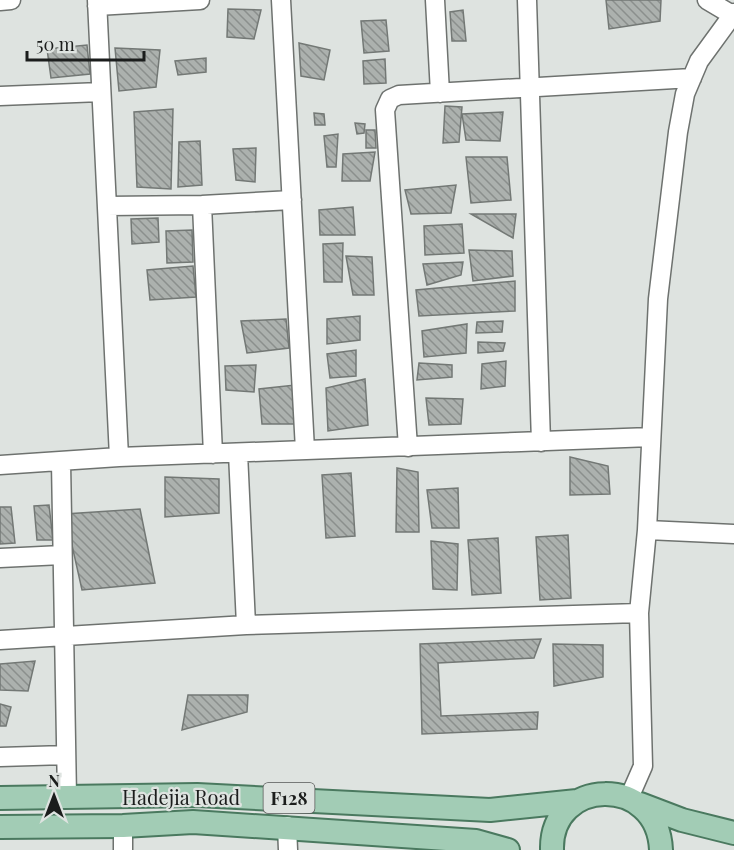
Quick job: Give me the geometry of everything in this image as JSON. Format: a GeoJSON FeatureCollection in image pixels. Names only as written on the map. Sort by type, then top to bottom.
{"type":"FeatureCollection","features":[{"type":"Feature","properties":{"kind":"main road","name":"F128"},"geometry":{"type":"LineString","coordinates":[[577,801],[603,794],[634,801],[682,820],[734,833]]}},
{"type":"Feature","properties":{"kind":"main road","name":"Hadejia Road"},"geometry":{"type":"LineString","coordinates":[[0,798],[198,795],[490,810],[577,801]]}},
{"type":"Feature","properties":{"kind":"main road"},"geometry":{"type":"LineString","coordinates":[[552,850],[556,826],[565,812],[577,801]]}},
{"type":"Feature","properties":{"kind":"main road"},"geometry":{"type":"LineString","coordinates":[[634,801],[651,816],[658,831],[661,850]]}},
{"type":"Feature","properties":{"kind":"main road","name":"Hadejia Road"},"geometry":{"type":"LineString","coordinates":[[0,826],[123,826],[193,822],[287,826],[508,850]]}},
{"type":"Feature","properties":{"kind":"street"},"geometry":{"type":"LineString","coordinates":[[0,1],[11,0]]}},
{"type":"Feature","properties":{"kind":"street"},"geometry":{"type":"LineString","coordinates":[[119,458],[97,3],[200,0]]}},
{"type":"Feature","properties":{"kind":"street"},"geometry":{"type":"LineString","coordinates":[[280,0],[306,450]]}},
{"type":"Feature","properties":{"kind":"street"},"geometry":{"type":"LineString","coordinates":[[435,0],[440,93]]}},
{"type":"Feature","properties":{"kind":"street"},"geometry":{"type":"LineString","coordinates":[[527,0],[541,442]]}},
{"type":"Feature","properties":{"kind":"street"},"geometry":{"type":"LineString","coordinates":[[634,801],[643,766],[639,613],[647,530],[658,298],[678,132],[685,94],[699,61],[733,15],[707,0]]}},
{"type":"Feature","properties":{"kind":"street"},"geometry":{"type":"LineString","coordinates":[[408,447],[386,110],[390,99],[399,95],[692,78]]}},
{"type":"Feature","properties":{"kind":"street"},"geometry":{"type":"LineString","coordinates":[[0,96],[101,92]]}},
{"type":"Feature","properties":{"kind":"street"},"geometry":{"type":"LineString","coordinates":[[107,206],[202,205],[292,200]]}},
{"type":"Feature","properties":{"kind":"street"},"geometry":{"type":"LineString","coordinates":[[202,205],[213,454]]}},
{"type":"Feature","properties":{"kind":"street"},"geometry":{"type":"LineString","coordinates":[[0,465],[119,458],[651,437]]}},
{"type":"Feature","properties":{"kind":"street"},"geometry":{"type":"LineString","coordinates":[[238,453],[246,625]]}},
{"type":"Feature","properties":{"kind":"street"},"geometry":{"type":"LineString","coordinates":[[62,462],[67,797]]}},
{"type":"Feature","properties":{"kind":"street"},"geometry":{"type":"LineString","coordinates":[[647,530],[734,534]]}},
{"type":"Feature","properties":{"kind":"street"},"geometry":{"type":"LineString","coordinates":[[0,558],[62,555]]}},
{"type":"Feature","properties":{"kind":"street"},"geometry":{"type":"LineString","coordinates":[[0,640],[246,625],[639,613]]}},
{"type":"Feature","properties":{"kind":"street"},"geometry":{"type":"LineString","coordinates":[[0,757],[66,755]]}},
{"type":"Feature","properties":{"kind":"street"},"geometry":{"type":"LineString","coordinates":[[123,826],[123,850]]}},
{"type":"Feature","properties":{"kind":"street"},"geometry":{"type":"LineString","coordinates":[[287,826],[288,850]]}},
{"type":"Feature","properties":{"kind":"building"},"geometry":{"type":"Polygon","coordinates":[[[606,0],[661,0],[660,21],[609,29],[606,0]]]}},
{"type":"Feature","properties":{"kind":"building"},"geometry":{"type":"Polygon","coordinates":[[[228,9],[261,10],[254,39],[227,37],[228,9]]]}},
{"type":"Feature","properties":{"kind":"building"},"geometry":{"type":"Polygon","coordinates":[[[463,10],[466,41],[452,41],[450,12],[463,10]]]}},
{"type":"Feature","properties":{"kind":"building"},"geometry":{"type":"Polygon","coordinates":[[[386,20],[389,51],[364,53],[361,21],[386,20]]]}},
{"type":"Feature","properties":{"kind":"building"},"geometry":{"type":"Polygon","coordinates":[[[299,43],[330,50],[324,80],[301,76],[299,43]]]}},
{"type":"Feature","properties":{"kind":"building"},"geometry":{"type":"Polygon","coordinates":[[[87,45],[90,74],[51,78],[47,49],[87,45]]]}},
{"type":"Feature","properties":{"kind":"building"},"geometry":{"type":"Polygon","coordinates":[[[115,48],[160,50],[156,87],[119,91],[115,48]]]}},
{"type":"Feature","properties":{"kind":"building"},"geometry":{"type":"Polygon","coordinates":[[[206,58],[206,72],[178,75],[175,61],[206,58]]]}},
{"type":"Feature","properties":{"kind":"building"},"geometry":{"type":"Polygon","coordinates":[[[385,59],[386,83],[364,84],[363,61],[385,59]]]}},
{"type":"Feature","properties":{"kind":"building"},"geometry":{"type":"Polygon","coordinates":[[[445,106],[462,107],[459,142],[443,143],[445,106]]]}},
{"type":"Feature","properties":{"kind":"building"},"geometry":{"type":"Polygon","coordinates":[[[173,109],[171,189],[137,187],[134,112],[173,109]]]}},
{"type":"Feature","properties":{"kind":"building"},"geometry":{"type":"Polygon","coordinates":[[[503,112],[500,141],[466,140],[462,114],[503,112]]]}},
{"type":"Feature","properties":{"kind":"building"},"geometry":{"type":"Polygon","coordinates":[[[314,113],[324,114],[325,125],[315,125],[314,113]]]}},
{"type":"Feature","properties":{"kind":"building"},"geometry":{"type":"Polygon","coordinates":[[[355,123],[365,124],[364,133],[357,134],[355,123]]]}},
{"type":"Feature","properties":{"kind":"building"},"geometry":{"type":"Polygon","coordinates":[[[366,130],[375,130],[376,148],[366,148],[366,130]]]}},
{"type":"Feature","properties":{"kind":"building"},"geometry":{"type":"Polygon","coordinates":[[[338,134],[336,167],[327,167],[324,136],[338,134]]]}},
{"type":"Feature","properties":{"kind":"building"},"geometry":{"type":"Polygon","coordinates":[[[200,141],[202,185],[178,187],[179,142],[200,141]]]}},
{"type":"Feature","properties":{"kind":"building"},"geometry":{"type":"Polygon","coordinates":[[[256,148],[255,182],[236,180],[233,149],[256,148]]]}},
{"type":"Feature","properties":{"kind":"building"},"geometry":{"type":"Polygon","coordinates":[[[375,152],[370,181],[342,181],[343,154],[375,152]]]}},
{"type":"Feature","properties":{"kind":"building"},"geometry":{"type":"Polygon","coordinates":[[[466,157],[507,157],[511,200],[471,203],[466,157]]]}},
{"type":"Feature","properties":{"kind":"building"},"geometry":{"type":"Polygon","coordinates":[[[456,185],[451,213],[411,214],[405,190],[456,185]]]}},
{"type":"Feature","properties":{"kind":"building"},"geometry":{"type":"Polygon","coordinates":[[[353,207],[355,235],[320,235],[319,210],[353,207]]]}},
{"type":"Feature","properties":{"kind":"building"},"geometry":{"type":"Polygon","coordinates":[[[471,214],[516,214],[513,238],[471,214]]]}},
{"type":"Feature","properties":{"kind":"building"},"geometry":{"type":"Polygon","coordinates":[[[158,218],[159,242],[132,244],[131,219],[158,218]]]}},
{"type":"Feature","properties":{"kind":"building"},"geometry":{"type":"Polygon","coordinates":[[[462,224],[464,253],[425,255],[424,226],[462,224]]]}},
{"type":"Feature","properties":{"kind":"building"},"geometry":{"type":"Polygon","coordinates":[[[192,230],[193,262],[167,263],[166,231],[192,230]]]}},
{"type":"Feature","properties":{"kind":"building"},"geometry":{"type":"Polygon","coordinates":[[[343,243],[342,282],[324,282],[323,244],[343,243]]]}},
{"type":"Feature","properties":{"kind":"building"},"geometry":{"type":"Polygon","coordinates":[[[469,250],[512,251],[513,276],[473,281],[469,250]]]}},
{"type":"Feature","properties":{"kind":"building"},"geometry":{"type":"Polygon","coordinates":[[[346,256],[372,257],[374,295],[353,295],[346,256]]]}},
{"type":"Feature","properties":{"kind":"building"},"geometry":{"type":"Polygon","coordinates":[[[463,262],[461,275],[427,285],[423,264],[463,262]]]}},
{"type":"Feature","properties":{"kind":"building"},"geometry":{"type":"Polygon","coordinates":[[[193,266],[196,297],[150,300],[147,270],[193,266]]]}},
{"type":"Feature","properties":{"kind":"building"},"geometry":{"type":"Polygon","coordinates":[[[515,281],[515,311],[419,316],[416,290],[515,281]]]}},
{"type":"Feature","properties":{"kind":"building"},"geometry":{"type":"Polygon","coordinates":[[[360,316],[360,340],[327,344],[327,319],[360,316]]]}},
{"type":"Feature","properties":{"kind":"building"},"geometry":{"type":"Polygon","coordinates":[[[286,319],[289,348],[247,353],[241,321],[286,319]]]}},
{"type":"Feature","properties":{"kind":"building"},"geometry":{"type":"Polygon","coordinates":[[[503,321],[502,332],[476,333],[477,322],[503,321]]]}},
{"type":"Feature","properties":{"kind":"building"},"geometry":{"type":"Polygon","coordinates":[[[467,324],[466,353],[424,357],[422,331],[467,324]]]}},
{"type":"Feature","properties":{"kind":"building"},"geometry":{"type":"Polygon","coordinates":[[[478,342],[505,343],[503,351],[478,353],[478,342]]]}},
{"type":"Feature","properties":{"kind":"building"},"geometry":{"type":"Polygon","coordinates":[[[356,350],[356,376],[330,378],[327,354],[356,350]]]}},
{"type":"Feature","properties":{"kind":"building"},"geometry":{"type":"Polygon","coordinates":[[[506,361],[505,386],[481,389],[482,364],[506,361]]]}},
{"type":"Feature","properties":{"kind":"building"},"geometry":{"type":"Polygon","coordinates":[[[419,363],[452,365],[452,377],[417,380],[419,363]]]}},
{"type":"Feature","properties":{"kind":"building"},"geometry":{"type":"Polygon","coordinates":[[[256,365],[254,392],[226,390],[225,366],[256,365]]]}},
{"type":"Feature","properties":{"kind":"building"},"geometry":{"type":"Polygon","coordinates":[[[365,379],[368,425],[328,431],[326,388],[365,379]]]}},
{"type":"Feature","properties":{"kind":"building"},"geometry":{"type":"Polygon","coordinates":[[[295,385],[297,424],[262,424],[259,389],[295,385]]]}},
{"type":"Feature","properties":{"kind":"building"},"geometry":{"type":"Polygon","coordinates":[[[426,398],[463,399],[461,424],[429,425],[426,398]]]}},
{"type":"Feature","properties":{"kind":"building"},"geometry":{"type":"Polygon","coordinates":[[[570,457],[608,466],[610,494],[570,495],[570,457]]]}},
{"type":"Feature","properties":{"kind":"building"},"geometry":{"type":"Polygon","coordinates":[[[397,468],[418,472],[419,532],[396,532],[397,468]]]}},
{"type":"Feature","properties":{"kind":"building"},"geometry":{"type":"Polygon","coordinates":[[[351,473],[355,536],[326,538],[322,475],[351,473]]]}},
{"type":"Feature","properties":{"kind":"building"},"geometry":{"type":"Polygon","coordinates":[[[165,477],[219,479],[219,513],[165,517],[165,477]]]}},
{"type":"Feature","properties":{"kind":"building"},"geometry":{"type":"Polygon","coordinates":[[[458,488],[459,528],[432,528],[427,490],[458,488]]]}},
{"type":"Feature","properties":{"kind":"building"},"geometry":{"type":"Polygon","coordinates":[[[49,505],[53,540],[37,540],[34,506],[49,505]]]}},
{"type":"Feature","properties":{"kind":"building"},"geometry":{"type":"Polygon","coordinates":[[[0,507],[11,507],[15,543],[0,544],[0,507]]]}},
{"type":"Feature","properties":{"kind":"building"},"geometry":{"type":"Polygon","coordinates":[[[140,509],[155,583],[82,590],[65,514],[140,509]]]}},
{"type":"Feature","properties":{"kind":"building"},"geometry":{"type":"Polygon","coordinates":[[[568,535],[571,598],[540,600],[536,537],[568,535]]]}},
{"type":"Feature","properties":{"kind":"building"},"geometry":{"type":"Polygon","coordinates":[[[498,538],[501,593],[472,595],[468,540],[498,538]]]}},
{"type":"Feature","properties":{"kind":"building"},"geometry":{"type":"Polygon","coordinates":[[[431,541],[458,544],[457,590],[433,589],[431,541]]]}},
{"type":"Feature","properties":{"kind":"building"},"geometry":{"type":"Polygon","coordinates":[[[541,639],[534,658],[438,663],[441,716],[538,712],[537,729],[422,734],[420,644],[541,639]]]}},
{"type":"Feature","properties":{"kind":"building"},"geometry":{"type":"Polygon","coordinates":[[[553,644],[603,645],[603,677],[554,686],[553,644]]]}},
{"type":"Feature","properties":{"kind":"building"},"geometry":{"type":"Polygon","coordinates":[[[35,661],[28,691],[0,690],[0,664],[35,661]]]}},
{"type":"Feature","properties":{"kind":"building"},"geometry":{"type":"Polygon","coordinates":[[[188,695],[248,695],[247,712],[182,730],[188,695]]]}},
{"type":"Feature","properties":{"kind":"building"},"geometry":{"type":"Polygon","coordinates":[[[0,704],[11,707],[6,726],[0,726],[0,704]]]}}]}
